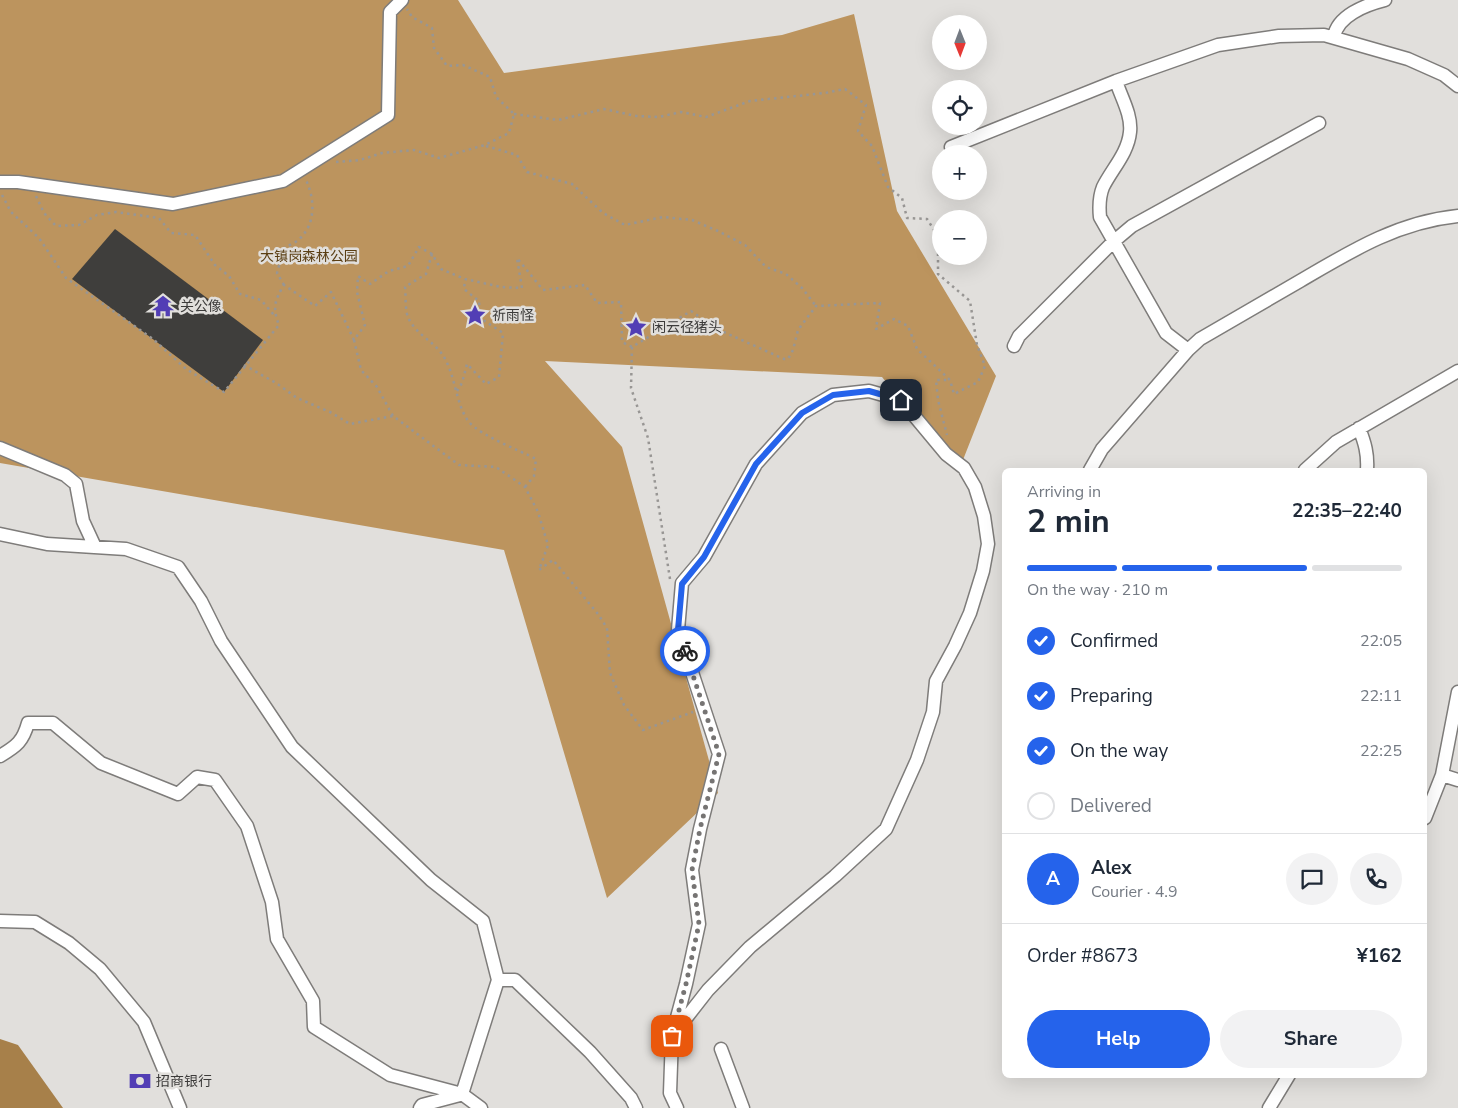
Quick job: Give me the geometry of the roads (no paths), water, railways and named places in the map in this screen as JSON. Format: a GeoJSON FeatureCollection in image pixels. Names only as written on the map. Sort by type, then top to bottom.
{"type":"FeatureCollection","features":[{"type":"Feature","properties":{"kind":"street"},"geometry":{"type":"LineString","coordinates":[[1334,38],[1335,28],[1339,22],[1370,4],[1385,0]]}},
{"type":"Feature","properties":{"kind":"street"},"geometry":{"type":"LineString","coordinates":[[0,182],[30,183],[172,204],[283,181],[388,115],[390,12],[404,4]]}},
{"type":"Feature","properties":{"kind":"street"},"geometry":{"type":"LineString","coordinates":[[956,145],[1116,81],[1218,45],[1279,36],[1324,35],[1408,59],[1444,76],[1458,86]]}},
{"type":"Feature","properties":{"kind":"street"},"geometry":{"type":"LineString","coordinates":[[1116,81],[1129,118],[1130,132],[1126,148],[1103,188],[1099,202],[1100,218],[1166,333],[1188,350]]}},
{"type":"Feature","properties":{"kind":"street"},"geometry":{"type":"LineString","coordinates":[[1014,346],[1019,336],[1113,242],[1132,226],[1319,123]]}},
{"type":"Feature","properties":{"kind":"street"},"geometry":{"type":"LineString","coordinates":[[1091,468],[1102,449],[1188,350],[1200,339],[1346,254],[1396,229],[1436,218],[1458,216]]}},
{"type":"Feature","properties":{"kind":"street"},"geometry":{"type":"LineString","coordinates":[[1307,468],[1336,442],[1458,371]]}},
{"type":"Feature","properties":{"kind":"street"},"geometry":{"type":"LineString","coordinates":[[672,1036],[708,990],[750,947],[835,876],[886,829],[917,760],[933,712],[936,681],[955,646],[970,612],[983,571],[988,544],[984,516],[975,487],[964,468],[946,454],[901,400],[869,391],[833,395],[802,413],[756,464],[704,557],[682,584],[678,630],[719,754],[700,829],[692,870],[699,924],[672,1036],[670,1093],[677,1108]]}},
{"type":"Feature","properties":{"kind":"street"},"geometry":{"type":"LineString","coordinates":[[1359,428],[1365,442],[1368,457],[1367,468]]}},
{"type":"Feature","properties":{"kind":"street"},"geometry":{"type":"LineString","coordinates":[[0,448],[65,475],[76,484],[83,521],[95,547]]}},
{"type":"Feature","properties":{"kind":"street"},"geometry":{"type":"LineString","coordinates":[[0,534],[47,544],[126,549],[178,567],[201,601],[221,640],[292,747],[431,880],[483,921],[498,980],[462,1094]]}},
{"type":"Feature","properties":{"kind":"street"},"geometry":{"type":"LineString","coordinates":[[1427,813],[1442,776],[1458,692]]}},
{"type":"Feature","properties":{"kind":"street"},"geometry":{"type":"LineString","coordinates":[[0,756],[12,749],[24,738],[28,722],[45,722],[53,723],[101,763],[178,794],[198,777],[215,780],[247,826],[250,840],[258,857],[272,902],[277,940],[314,1001],[314,1027],[390,1075],[462,1094],[481,1108]]}},
{"type":"Feature","properties":{"kind":"street"},"geometry":{"type":"LineString","coordinates":[[1442,776],[1458,780]]}},
{"type":"Feature","properties":{"kind":"street"},"geometry":{"type":"LineString","coordinates":[[0,921],[35,922],[69,943],[100,969],[144,1022],[180,1108]]}},
{"type":"Feature","properties":{"kind":"street"},"geometry":{"type":"LineString","coordinates":[[498,980],[515,980],[590,1052],[631,1098],[636,1108]]}},
{"type":"Feature","properties":{"kind":"street"},"geometry":{"type":"LineString","coordinates":[[721,1050],[743,1108]]}},
{"type":"Feature","properties":{"kind":"street"},"geometry":{"type":"LineString","coordinates":[[1269,1108],[1287,1078]]}},
{"type":"Feature","properties":{"kind":"street"},"geometry":{"type":"LineString","coordinates":[[420,1108],[422,1105],[462,1094]]}},
{"type":"Feature","properties":{"kind":"place","name":"关公像"},"geometry":{"type":"Point","coordinates":[163,306]}},
{"type":"Feature","properties":{"kind":"place","name":"祈雨怪"},"geometry":{"type":"Point","coordinates":[475,315]}},
{"type":"Feature","properties":{"kind":"place","name":"闲云径猪头"},"geometry":{"type":"Point","coordinates":[636,327]}},
{"type":"Feature","properties":{"kind":"place","name":"招商银行"},"geometry":{"type":"Point","coordinates":[140,1081]}},
{"type":"Feature","properties":{"kind":"park label","name":"大镇岗森林公园"},"geometry":{"type":"Point","coordinates":[309,256]}}]}
